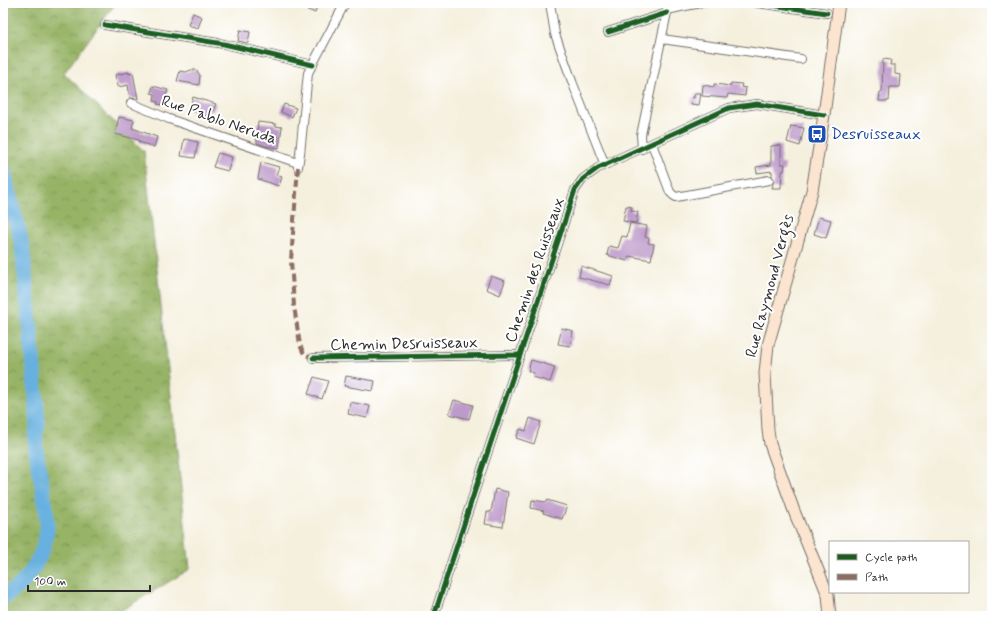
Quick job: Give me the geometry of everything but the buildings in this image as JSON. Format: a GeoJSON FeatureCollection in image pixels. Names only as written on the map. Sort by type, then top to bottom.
{"type":"FeatureCollection","features":[{"type":"Feature","properties":{"kind":"main road","name":"Rue Raymond Vergès"},"geometry":{"type":"LineString","coordinates":[[830,616],[828,595],[794,511],[770,444],[765,373],[768,345],[812,191],[824,116],[839,3]]}},
{"type":"Feature","properties":{"kind":"street","name":"Rue Pablo Neruda"},"geometry":{"type":"LineString","coordinates":[[131,103],[169,119],[298,165],[308,73],[345,3]]}},
{"type":"Feature","properties":{"kind":"street"},"geometry":{"type":"LineString","coordinates":[[550,3],[555,34],[568,72],[605,165]]}},
{"type":"Feature","properties":{"kind":"street"},"geometry":{"type":"LineString","coordinates":[[608,32],[668,9],[702,3]]}},
{"type":"Feature","properties":{"kind":"street"},"geometry":{"type":"LineString","coordinates":[[757,3],[827,13]]}},
{"type":"Feature","properties":{"kind":"street"},"geometry":{"type":"LineString","coordinates":[[642,149],[642,135],[668,9]]}},
{"type":"Feature","properties":{"kind":"street"},"geometry":{"type":"LineString","coordinates":[[105,25],[224,44],[313,65]]}},
{"type":"Feature","properties":{"kind":"street"},"geometry":{"type":"LineString","coordinates":[[662,39],[801,59]]}},
{"type":"Feature","properties":{"kind":"street","name":"Chemin des Ruisseaux"},"geometry":{"type":"LineString","coordinates":[[434,616],[575,190],[583,179],[598,168],[729,108],[757,104],[824,116]]}},
{"type":"Feature","properties":{"kind":"street"},"geometry":{"type":"LineString","coordinates":[[652,144],[670,192],[676,197],[769,180]]}},
{"type":"Feature","properties":{"kind":"street","name":"Chemin Desruisseaux"},"geometry":{"type":"LineString","coordinates":[[313,358],[520,355]]}},
{"type":"Feature","properties":{"kind":"green space"},"geometry":{"type":"Polygon","coordinates":[[[3,3],[116,3],[64,73],[144,151],[190,569],[112,616],[3,616],[3,3]]]}},
{"type":"Feature","properties":{"kind":"waterway"},"geometry":{"type":"LineString","coordinates":[[3,169],[22,244],[38,424],[36,429],[36,446],[47,515],[47,530],[45,539],[36,564],[26,579],[3,598]]}},
{"type":"Feature","properties":{"kind":"marked path"},"geometry":{"type":"LineString","coordinates":[[298,167],[291,260],[294,306],[300,345],[304,354],[313,358]]}},
{"type":"Feature","properties":{"kind":"cycle path"},"geometry":{"type":"LineString","coordinates":[[757,3],[827,13]]}},
{"type":"Feature","properties":{"kind":"cycle path"},"geometry":{"type":"LineString","coordinates":[[608,32],[667,13]]}},
{"type":"Feature","properties":{"kind":"cycle path"},"geometry":{"type":"LineString","coordinates":[[105,25],[224,44],[313,65]]}},
{"type":"Feature","properties":{"kind":"cycle path"},"geometry":{"type":"LineString","coordinates":[[434,616],[575,190],[583,179],[598,168],[729,108],[757,104],[824,115]]}},
{"type":"Feature","properties":{"kind":"cycle path"},"geometry":{"type":"LineString","coordinates":[[313,358],[520,355]]}},
{"type":"Feature","properties":{"kind":"place","name":"Desruisseaux"},"geometry":{"type":"Point","coordinates":[817,134]}}]}
